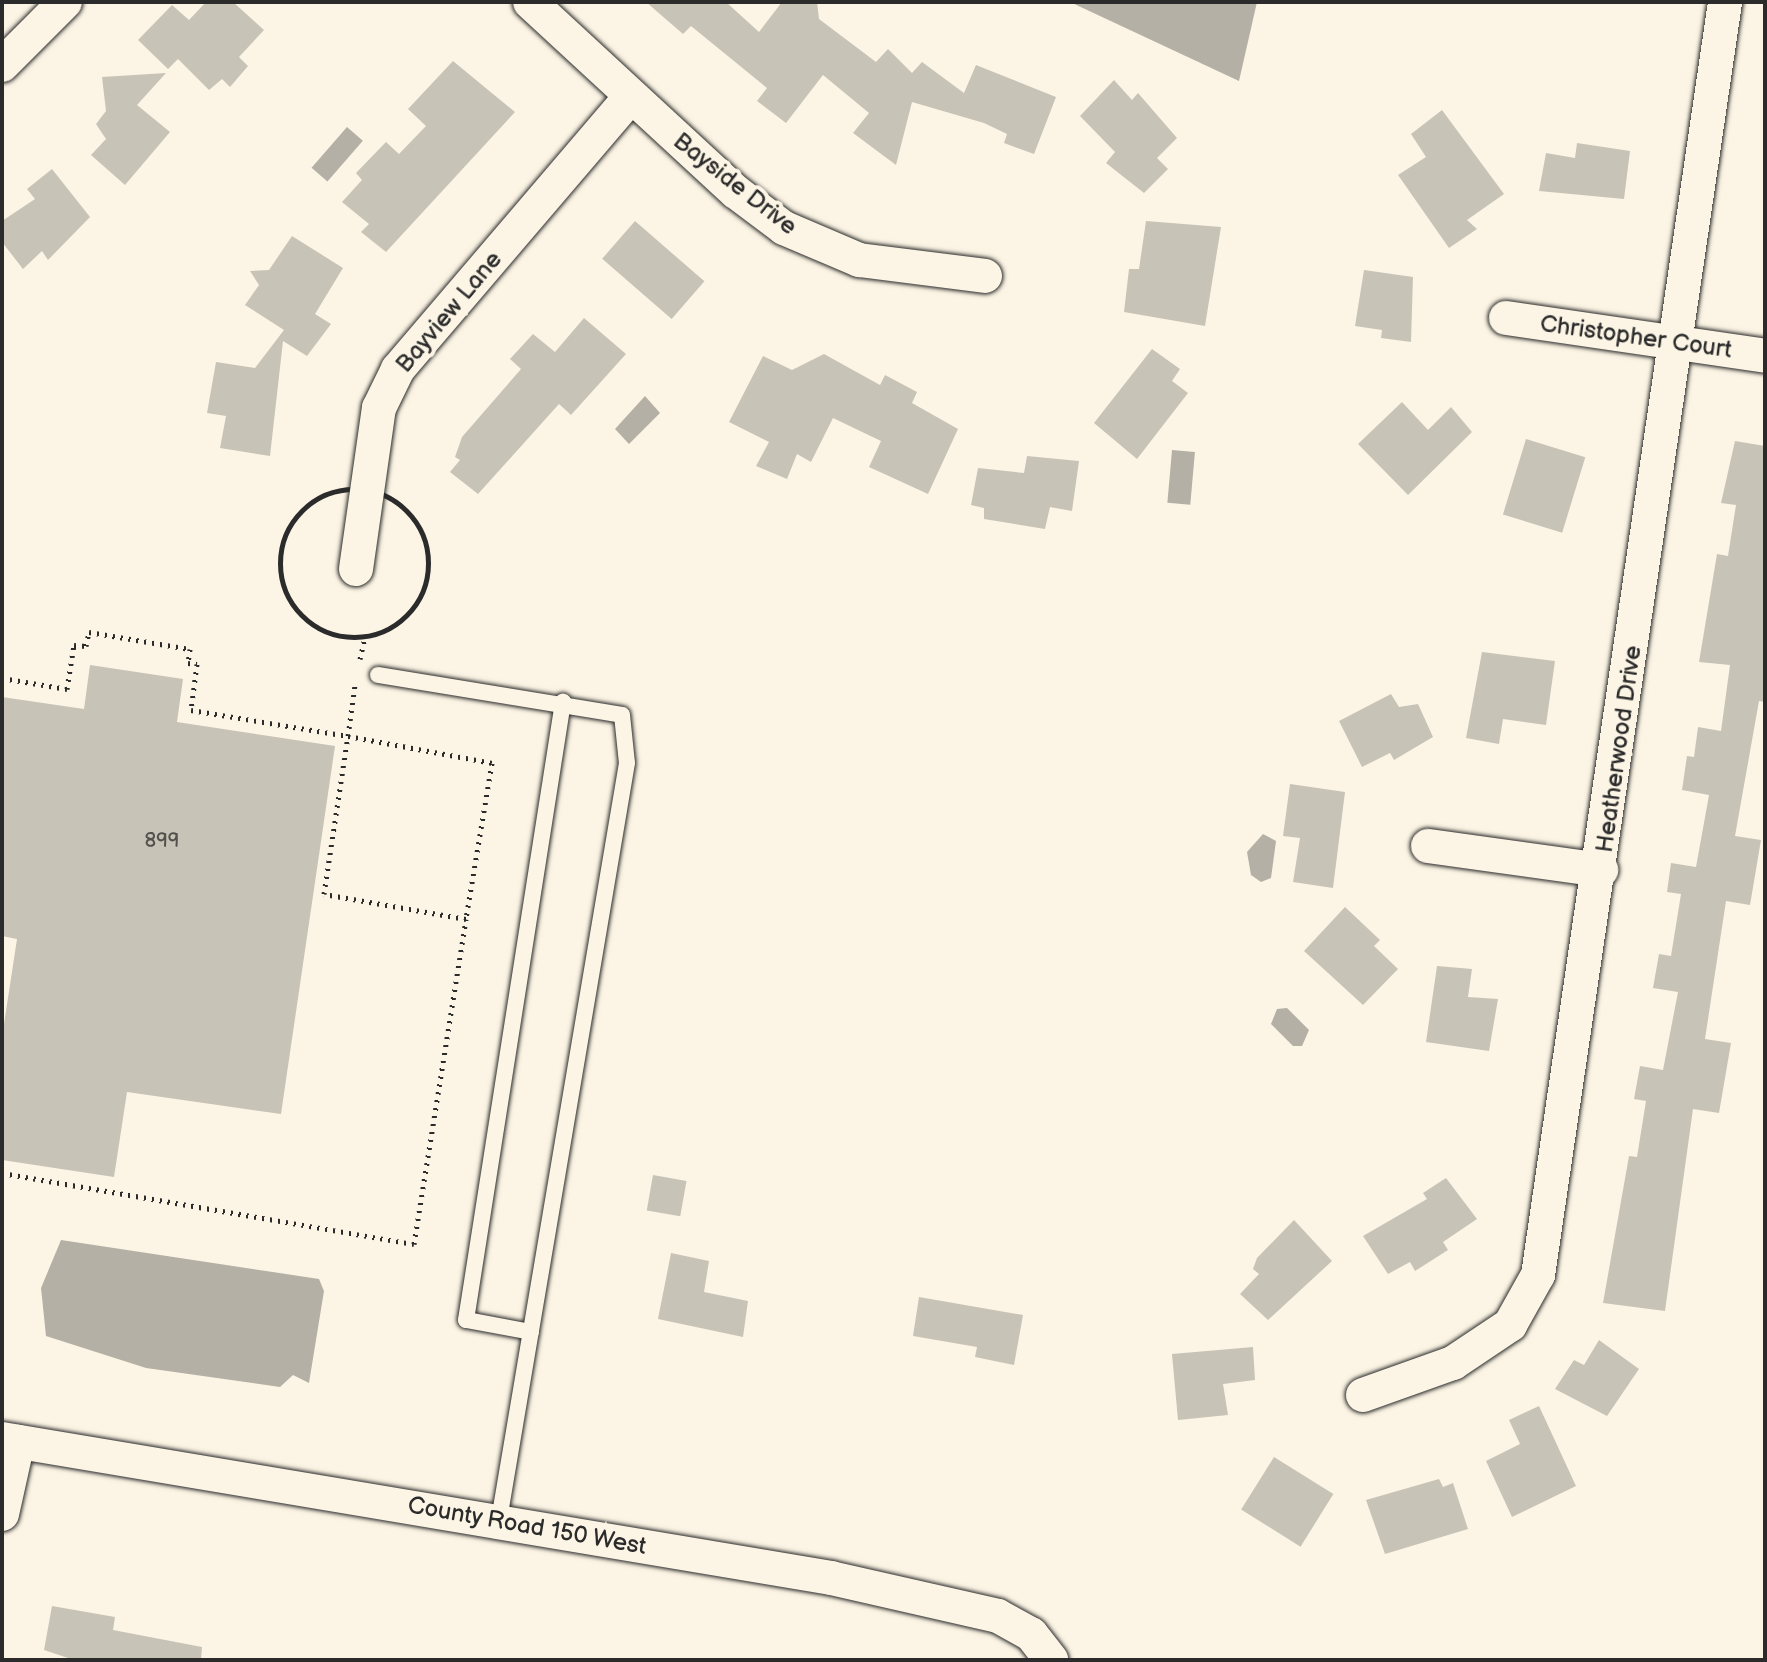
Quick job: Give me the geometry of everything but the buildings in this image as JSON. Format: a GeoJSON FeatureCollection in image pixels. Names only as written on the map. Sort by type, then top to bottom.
{"type":"FeatureCollection","features":[{"type":"Feature","properties":{"kind":"street"},"geometry":{"type":"LineString","coordinates":[[2,65],[65,2]]}},
{"type":"Feature","properties":{"kind":"street","name":"Bayside Drive"},"geometry":{"type":"LineString","coordinates":[[530,2],[736,192],[813,244],[859,260],[985,276]]}},
{"type":"Feature","properties":{"kind":"street","name":"Heatherwood Drive"},"geometry":{"type":"LineString","coordinates":[[1363,1395],[1453,1363],[1510,1325],[1538,1275],[1601,870],[1725,2]]}},
{"type":"Feature","properties":{"kind":"street","name":"Bayview Lane"},"geometry":{"type":"LineString","coordinates":[[356,569],[379,408],[398,369],[630,97]]}},
{"type":"Feature","properties":{"kind":"street","name":"Christopher Court"},"geometry":{"type":"LineString","coordinates":[[1506,318],[1765,356]]}},
{"type":"Feature","properties":{"kind":"street"},"geometry":{"type":"LineString","coordinates":[[1428,846],[1601,870]]}},
{"type":"Feature","properties":{"kind":"street"},"geometry":{"type":"LineString","coordinates":[[2,1514],[10,1441]]}},
{"type":"Feature","properties":{"kind":"street","name":"County Road 150 West"},"geometry":{"type":"LineString","coordinates":[[10,1441],[499,1520],[831,1578],[998,1616],[1046,1652]]}},
{"type":"Feature","properties":{"kind":"lane"},"geometry":{"type":"LineString","coordinates":[[378,675],[563,702],[622,715],[627,763],[499,1520]]}},
{"type":"Feature","properties":{"kind":"lane"},"geometry":{"type":"LineString","coordinates":[[531,1332],[466,1320],[563,702]]}},
{"type":"Feature","properties":{"kind":"path"},"geometry":{"type":"LineString","coordinates":[[2,678],[67,689],[74,645],[86,646],[89,632],[190,649],[188,663],[197,664],[191,710],[492,763],[414,1244],[2,1173]]}},
{"type":"Feature","properties":{"kind":"path"},"geometry":{"type":"LineString","coordinates":[[365,637],[324,894],[466,919]]}},
{"type":"Feature","properties":{"kind":"shaded area"},"geometry":{"type":"Polygon","coordinates":[[[1070,2],[1257,2],[1239,81],[1070,2]]]}},
{"type":"Feature","properties":{"kind":"shaded area"},"geometry":{"type":"Polygon","coordinates":[[[347,127],[363,141],[327,182],[312,168],[347,127]]]}},
{"type":"Feature","properties":{"kind":"shaded area"},"geometry":{"type":"Polygon","coordinates":[[[645,396],[660,413],[629,444],[615,429],[645,396]]]}},
{"type":"Feature","properties":{"kind":"shaded area"},"geometry":{"type":"Polygon","coordinates":[[[1172,450],[1195,452],[1190,505],[1167,503],[1172,450]]]}},
{"type":"Feature","properties":{"kind":"shaded area"},"geometry":{"type":"Polygon","coordinates":[[[1263,834],[1276,841],[1271,878],[1261,882],[1251,875],[1247,852],[1263,834]]]}},
{"type":"Feature","properties":{"kind":"shaded area"},"geometry":{"type":"Polygon","coordinates":[[[1287,1008],[1309,1030],[1302,1046],[1293,1046],[1271,1024],[1277,1009],[1287,1008]]]}},
{"type":"Feature","properties":{"kind":"shaded area"},"geometry":{"type":"Polygon","coordinates":[[[61,1240],[319,1279],[324,1291],[309,1383],[293,1375],[280,1387],[146,1368],[46,1336],[41,1288],[61,1240]]]}}]}
